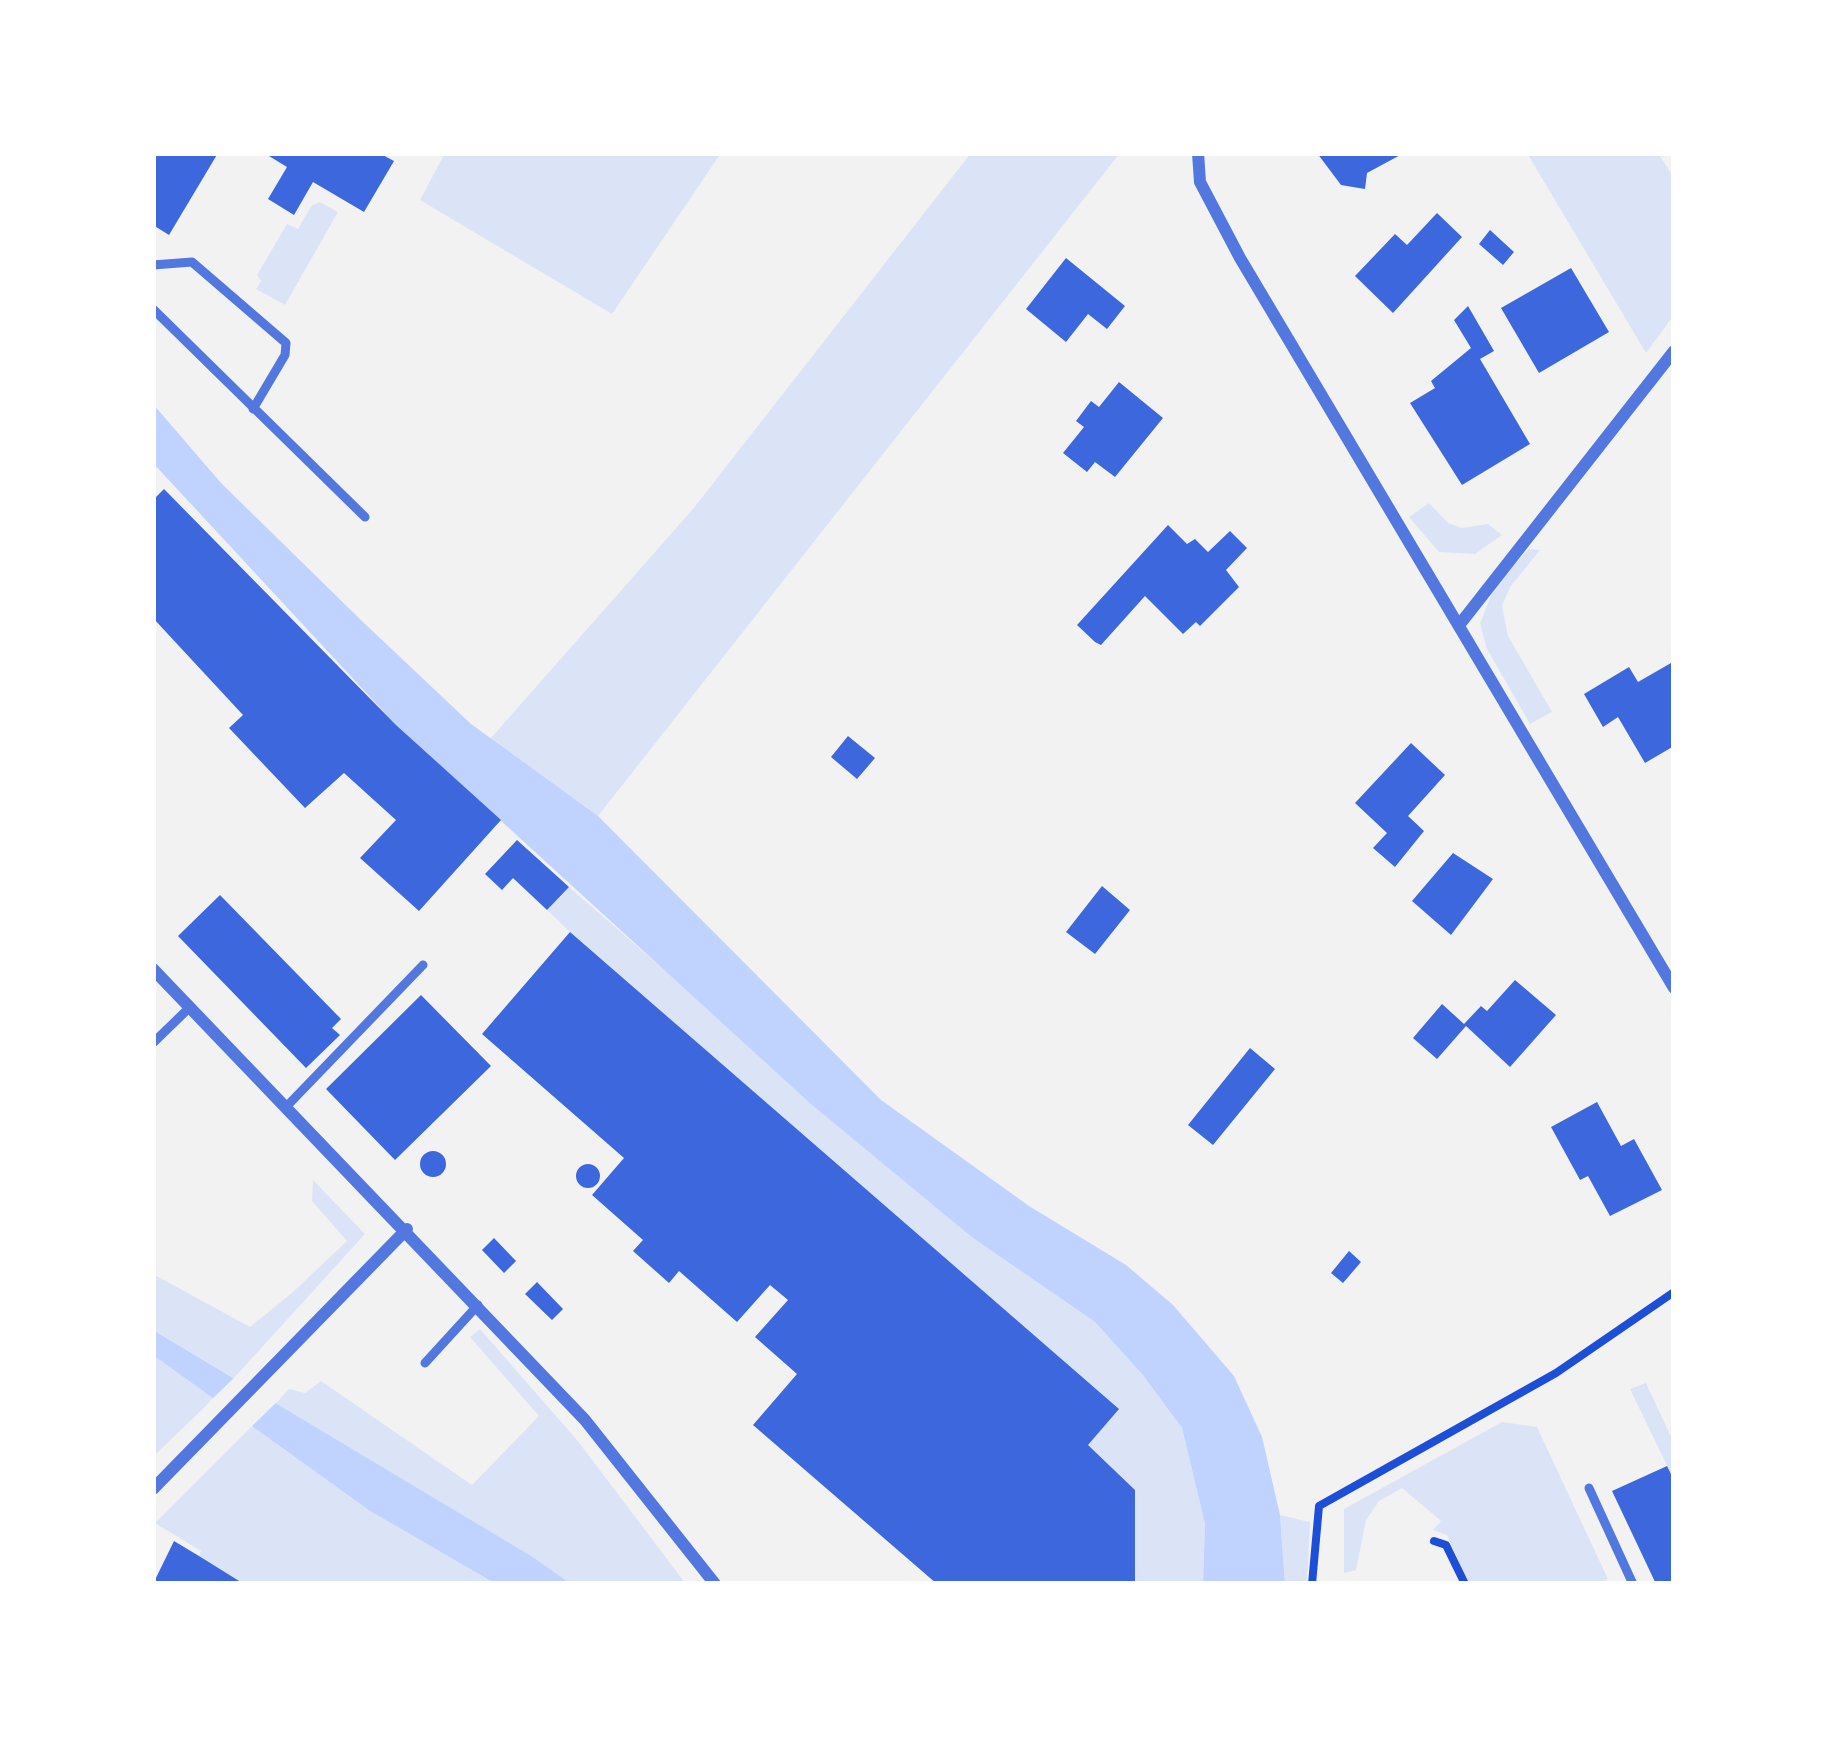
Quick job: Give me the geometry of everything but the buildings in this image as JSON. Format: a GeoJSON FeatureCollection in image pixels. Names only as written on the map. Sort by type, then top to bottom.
{"type":"FeatureCollection","features":[{"type":"Feature","properties":{"kind":"street"},"geometry":{"type":"LineString","coordinates":[[1198,153],[1200,182],[1240,258],[1674,988]]}},
{"type":"Feature","properties":{"kind":"street"},"geometry":{"type":"LineString","coordinates":[[1460,624],[1674,351]]}},
{"type":"Feature","properties":{"kind":"street"},"geometry":{"type":"LineString","coordinates":[[153,969],[586,1420],[715,1584]]}},
{"type":"Feature","properties":{"kind":"street"},"geometry":{"type":"LineString","coordinates":[[153,1489],[406,1229]]}},
{"type":"Feature","properties":{"kind":"lane"},"geometry":{"type":"LineString","coordinates":[[153,265],[192,262],[286,344],[285,355],[253,409]]}},
{"type":"Feature","properties":{"kind":"lane"},"geometry":{"type":"LineString","coordinates":[[153,309],[365,517]]}},
{"type":"Feature","properties":{"kind":"lane"},"geometry":{"type":"LineString","coordinates":[[287,1106],[423,965]]}},
{"type":"Feature","properties":{"kind":"lane"},"geometry":{"type":"LineString","coordinates":[[153,1043],[190,1007]]}},
{"type":"Feature","properties":{"kind":"lane"},"geometry":{"type":"LineString","coordinates":[[424,1363],[478,1305]]}},
{"type":"Feature","properties":{"kind":"lane"},"geometry":{"type":"LineString","coordinates":[[1589,1488],[1633,1584]]}},
{"type":"Feature","properties":{"kind":"path"},"geometry":{"type":"LineString","coordinates":[[1312,1584],[1319,1506],[1556,1373],[1674,1292]]}},
{"type":"Feature","properties":{"kind":"path"},"geometry":{"type":"LineString","coordinates":[[1434,1541],[1446,1545],[1465,1584]]}},
{"type":"Feature","properties":{"kind":"shaded area"},"geometry":{"type":"Polygon","coordinates":[[[445,153],[721,153],[612,314],[420,200],[445,153]]]}},
{"type":"Feature","properties":{"kind":"shaded area"},"geometry":{"type":"Polygon","coordinates":[[[971,153],[1120,153],[598,816],[490,739],[693,509],[971,153]]]}},
{"type":"Feature","properties":{"kind":"shaded area"},"geometry":{"type":"Polygon","coordinates":[[[1527,153],[1658,153],[1674,178],[1674,315],[1646,353],[1527,153]]]}},
{"type":"Feature","properties":{"kind":"shaded area"},"geometry":{"type":"Polygon","coordinates":[[[320,202],[338,212],[285,305],[256,289],[261,281],[257,275],[287,224],[298,229],[312,205],[320,202]]]}},
{"type":"Feature","properties":{"kind":"shaded area"},"geometry":{"type":"Polygon","coordinates":[[[1429,503],[1448,523],[1462,528],[1488,524],[1502,535],[1475,554],[1439,552],[1409,517],[1429,503]]]}},
{"type":"Feature","properties":{"kind":"shaded area"},"geometry":{"type":"Polygon","coordinates":[[[1529,549],[1540,550],[1510,587],[1502,606],[1508,636],[1552,712],[1530,724],[1487,649],[1480,623],[1496,583],[1529,549]]]}},
{"type":"Feature","properties":{"kind":"shaded area"},"geometry":{"type":"Polygon","coordinates":[[[569,887],[973,1238],[1095,1322],[1182,1428],[1205,1524],[1203,1584],[1135,1584],[1135,1490],[1088,1445],[1118,1408],[570,932],[547,910],[569,887]]]}},
{"type":"Feature","properties":{"kind":"shaded area"},"geometry":{"type":"Polygon","coordinates":[[[313,1180],[365,1234],[234,1378],[153,1330],[153,1274],[250,1327],[293,1292],[347,1241],[312,1201],[313,1180]]]}},
{"type":"Feature","properties":{"kind":"shaded area"},"geometry":{"type":"Polygon","coordinates":[[[480,1329],[577,1440],[686,1584],[571,1584],[275,1404],[289,1389],[305,1393],[321,1381],[472,1485],[539,1416],[470,1337],[480,1329]]]}},
{"type":"Feature","properties":{"kind":"shaded area"},"geometry":{"type":"Polygon","coordinates":[[[153,1355],[214,1398],[153,1457],[153,1355]]]}},
{"type":"Feature","properties":{"kind":"shaded area"},"geometry":{"type":"Polygon","coordinates":[[[1646,1383],[1674,1443],[1674,1480],[1630,1389],[1646,1383]]]}},
{"type":"Feature","properties":{"kind":"shaded area"},"geometry":{"type":"Polygon","coordinates":[[[1502,1422],[1537,1427],[1608,1579],[1597,1584],[1469,1584],[1447,1535],[1433,1530],[1441,1521],[1402,1488],[1379,1501],[1366,1520],[1356,1570],[1344,1573],[1344,1509],[1502,1422]]]}},
{"type":"Feature","properties":{"kind":"shaded area"},"geometry":{"type":"Polygon","coordinates":[[[252,1426],[370,1511],[496,1584],[244,1584],[199,1556],[201,1551],[155,1523],[252,1426]]]}},
{"type":"Feature","properties":{"kind":"shaded area"},"geometry":{"type":"Polygon","coordinates":[[[1280,1515],[1310,1522],[1307,1584],[1285,1584],[1280,1515]]]}},
{"type":"Feature","properties":{"kind":"water"},"geometry":{"type":"Polygon","coordinates":[[[153,404],[221,483],[364,623],[471,724],[598,816],[881,1100],[1029,1206],[1126,1265],[1173,1305],[1234,1376],[1262,1437],[1280,1515],[1285,1584],[1203,1584],[1205,1524],[1182,1428],[1142,1374],[1095,1322],[973,1238],[811,1104],[396,725],[153,463],[153,404]]]}},
{"type":"Feature","properties":{"kind":"water"},"geometry":{"type":"Polygon","coordinates":[[[153,1330],[571,1584],[496,1584],[370,1511],[153,1355],[153,1330]]]}},
{"type":"Feature","properties":{"kind":"pier"},"geometry":{"type":"Polygon","coordinates":[[[239,1373],[280,1399],[248,1430],[209,1402],[239,1373]]]}}]}
